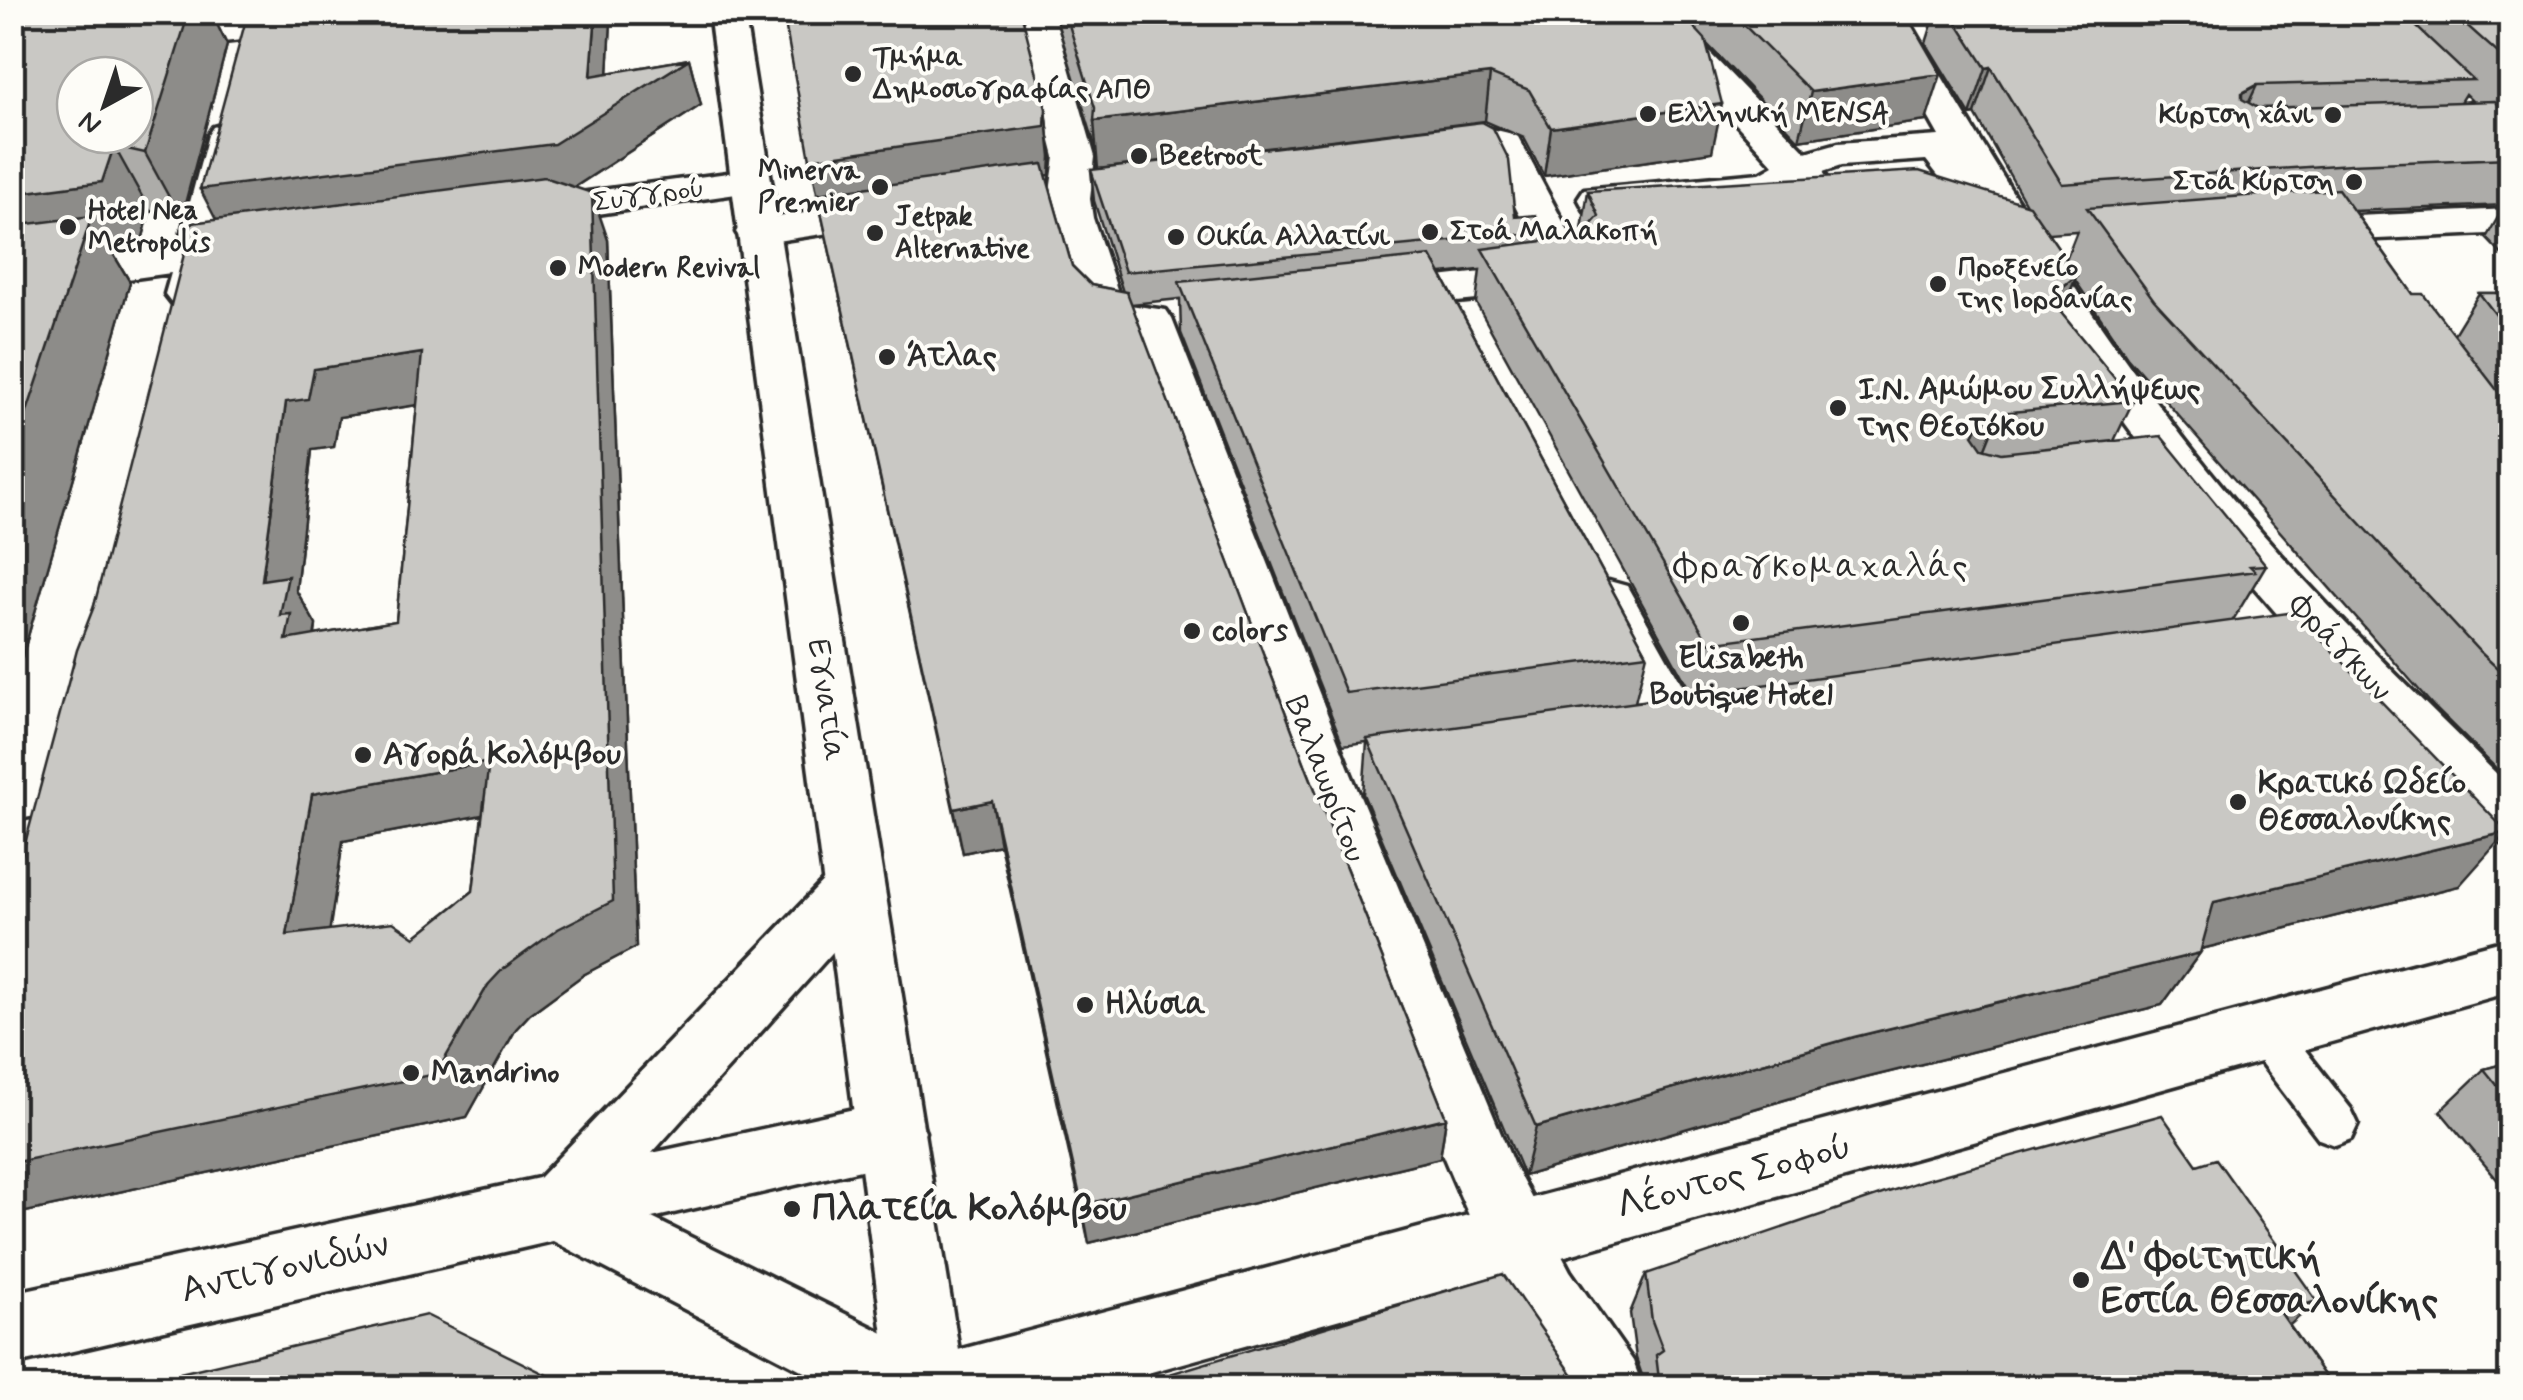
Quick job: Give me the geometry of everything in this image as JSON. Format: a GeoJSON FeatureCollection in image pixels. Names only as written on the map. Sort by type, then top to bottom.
{"type":"FeatureCollection","features":[{"type":"Feature","properties":{"kind":"street"},"geometry":{"type":"LineString","coordinates":[[12,39],[23,12]]}},
{"type":"Feature","properties":{"kind":"street"},"geometry":{"type":"LineString","coordinates":[[12,54],[245,61],[407,12]]}},
{"type":"Feature","properties":{"kind":"street","name":"Εγνατία"},"geometry":{"type":"LineString","coordinates":[[726,12],[928,1388]]}},
{"type":"Feature","properties":{"kind":"street"},"geometry":{"type":"LineString","coordinates":[[1650,12],[1806,180]]}},
{"type":"Feature","properties":{"kind":"street","name":"Βαλαωρίτου"},"geometry":{"type":"LineString","coordinates":[[1043,13],[1076,172],[1070,188],[1070,210],[1101,308],[1105,314],[1123,321],[1169,317],[1344,771],[1487,1182],[1544,1296],[1606,1388]]}},
{"type":"Feature","properties":{"kind":"street"},"geometry":{"type":"LineString","coordinates":[[1892,22],[1938,29]]}},
{"type":"Feature","properties":{"kind":"street","name":"Φράγκων"},"geometry":{"type":"LineString","coordinates":[[1892,22],[1974,180],[2048,250],[2156,468],[2510,823]]}},
{"type":"Feature","properties":{"kind":"street"},"geometry":{"type":"LineString","coordinates":[[177,335],[245,61]]}},
{"type":"Feature","properties":{"kind":"street"},"geometry":{"type":"LineString","coordinates":[[1345,300],[1452,307],[1563,273],[1565,261],[1503,143],[1475,137],[1398,147]]}},
{"type":"Feature","properties":{"kind":"street"},"geometry":{"type":"LineString","coordinates":[[1936,148],[1974,180],[1976,198],[1614,228],[1598,198],[1770,184],[1806,180],[1838,155],[1936,148]]}},
{"type":"Feature","properties":{"kind":"street","name":"Συγγρού"},"geometry":{"type":"LineString","coordinates":[[474,220],[750,182]]}},
{"type":"Feature","properties":{"kind":"street"},"geometry":{"type":"LineString","coordinates":[[757,232],[934,207]]}},
{"type":"Feature","properties":{"kind":"street"},"geometry":{"type":"LineString","coordinates":[[2247,234],[2510,222]]}},
{"type":"Feature","properties":{"kind":"street"},"geometry":{"type":"LineString","coordinates":[[2326,228],[2360,274]]}},
{"type":"Feature","properties":{"kind":"street"},"geometry":{"type":"LineString","coordinates":[[12,282],[256,249]]}},
{"type":"Feature","properties":{"kind":"street"},"geometry":{"type":"LineString","coordinates":[[1592,568],[1676,724]]}},
{"type":"Feature","properties":{"kind":"street"},"geometry":{"type":"LineString","coordinates":[[2265,644],[2324,636]]}},
{"type":"Feature","properties":{"kind":"street"},"geometry":{"type":"LineString","coordinates":[[1618,732],[1735,716]]}},
{"type":"Feature","properties":{"kind":"street"},"geometry":{"type":"LineString","coordinates":[[35,886],[40,823]]}},
{"type":"Feature","properties":{"kind":"street"},"geometry":{"type":"LineString","coordinates":[[854,888],[558,1207],[914,1388]]}},
{"type":"Feature","properties":{"kind":"street","name":"Λέοντος Σοφού"},"geometry":{"type":"LineString","coordinates":[[958,1388],[2510,966]]}},
{"type":"Feature","properties":{"kind":"street","name":"Αντιγονιδών"},"geometry":{"type":"LineString","coordinates":[[12,1329],[891,1132]]}},
{"type":"Feature","properties":{"kind":"lane"},"geometry":{"type":"LineString","coordinates":[[2264,1033],[2335,1124]]}},
{"type":"Feature","properties":{"kind":"building"},"geometry":{"type":"Polygon","coordinates":[[[12,12],[189,12],[155,121],[155,55],[55,55],[55,155],[111,155],[102,182],[12,194],[12,12]]]}},
{"type":"Feature","properties":{"kind":"building"},"geometry":{"type":"Polygon","coordinates":[[[248,12],[596,12],[591,76],[689,59],[554,144],[200,189],[248,12]]]}},
{"type":"Feature","properties":{"kind":"building"},"geometry":{"type":"Polygon","coordinates":[[[783,12],[1021,12],[1046,109],[1045,126],[810,159],[783,12]]]}},
{"type":"Feature","properties":{"kind":"building"},"geometry":{"type":"Polygon","coordinates":[[[1065,12],[1680,12],[1705,39],[1722,104],[1551,128],[1529,90],[1490,74],[1094,121],[1095,108],[1065,12]]]}},
{"type":"Feature","properties":{"kind":"building"},"geometry":{"type":"Polygon","coordinates":[[[1731,12],[1905,12],[1941,74],[1811,92],[1731,12]]]}},
{"type":"Feature","properties":{"kind":"building"},"geometry":{"type":"Polygon","coordinates":[[[1950,12],[2401,12],[2473,80],[2257,85],[2242,93],[2242,99],[2258,108],[2495,101],[2510,115],[2510,158],[2351,164],[2062,184],[1991,67],[1986,68],[1950,12]]]}},
{"type":"Feature","properties":{"kind":"building"},"geometry":{"type":"Polygon","coordinates":[[[2452,12],[2510,12],[2510,64],[2452,12]]]}},
{"type":"Feature","properties":{"kind":"building"},"geometry":{"type":"Polygon","coordinates":[[[1482,122],[1493,128],[1509,160],[1515,217],[1536,215],[1544,232],[1125,272],[1091,170],[1482,122]]]}},
{"type":"Feature","properties":{"kind":"building"},"geometry":{"type":"Polygon","coordinates":[[[1043,164],[1072,266],[1091,285],[1127,292],[1306,767],[1446,1118],[1082,1205],[992,801],[954,809],[817,194],[1043,164]]]}},
{"type":"Feature","properties":{"kind":"building"},"geometry":{"type":"Polygon","coordinates":[[[1919,171],[2029,205],[2077,275],[2049,298],[2133,401],[1999,413],[1980,420],[1973,435],[1982,448],[2001,453],[2161,436],[2266,565],[2250,566],[2255,571],[1709,643],[1482,249],[1581,236],[1599,216],[1588,191],[1919,171]]]}},
{"type":"Feature","properties":{"kind":"building"},"geometry":{"type":"Polygon","coordinates":[[[544,177],[592,193],[613,901],[558,929],[503,969],[488,985],[436,1074],[12,1163],[12,892],[77,650],[94,606],[192,223],[544,177]],[[422,353],[314,369],[308,399],[286,402],[262,580],[288,576],[280,615],[291,614],[286,640],[396,621],[422,353]],[[489,762],[312,794],[287,935],[393,922],[415,937],[473,891],[489,762]]]}},
{"type":"Feature","properties":{"kind":"building"},"geometry":{"type":"Polygon","coordinates":[[[2338,189],[2413,294],[2423,294],[2510,407],[2510,680],[2154,300],[2087,208],[2338,189]]]}},
{"type":"Feature","properties":{"kind":"building"},"geometry":{"type":"Polygon","coordinates":[[[92,216],[12,457],[12,226],[92,216]]]}},
{"type":"Feature","properties":{"kind":"building"},"geometry":{"type":"Polygon","coordinates":[[[1431,256],[1647,654],[1346,693],[1179,282],[1431,256]]]}},
{"type":"Feature","properties":{"kind":"building"},"geometry":{"type":"Polygon","coordinates":[[[2479,293],[2510,293],[2510,333],[2479,293]]]}},
{"type":"Feature","properties":{"kind":"building"},"geometry":{"type":"Polygon","coordinates":[[[2295,612],[2507,832],[2214,902],[2200,953],[1854,1037],[1536,1127],[1367,739],[2295,612]]]}},
{"type":"Feature","properties":{"kind":"building"},"geometry":{"type":"Polygon","coordinates":[[[2510,1062],[2510,1101],[2484,1069],[2510,1062]]]}},
{"type":"Feature","properties":{"kind":"building"},"geometry":{"type":"Polygon","coordinates":[[[2162,1115],[2197,1165],[2216,1159],[2317,1301],[2280,1312],[2333,1388],[1660,1388],[1656,1355],[1663,1350],[1652,1321],[1646,1274],[1921,1181],[2162,1115]]]}},
{"type":"Feature","properties":{"kind":"building"},"geometry":{"type":"Polygon","coordinates":[[[1503,1274],[1582,1388],[1123,1388],[1503,1274]]]}},
{"type":"Feature","properties":{"kind":"building"},"geometry":{"type":"Polygon","coordinates":[[[426,1315],[576,1388],[116,1388],[426,1315]]]}},
{"type":"Feature","properties":{"kind":"place","name":"Τμήμα Δημοσιογραφίας ΑΠΘ"},"geometry":{"type":"Point","coordinates":[853,74]}},
{"type":"Feature","properties":{"kind":"place","name":"Ελληνική MENSA"},"geometry":{"type":"Point","coordinates":[1648,114]}},
{"type":"Feature","properties":{"kind":"place","name":"Κύρτση χάνι"},"geometry":{"type":"Point","coordinates":[2333,115]}},
{"type":"Feature","properties":{"kind":"place","name":"Beetroot"},"geometry":{"type":"Point","coordinates":[1139,156]}},
{"type":"Feature","properties":{"kind":"place","name":"Στοά Κύρτση"},"geometry":{"type":"Point","coordinates":[2354,182]}},
{"type":"Feature","properties":{"kind":"place","name":"Minerva Premier"},"geometry":{"type":"Point","coordinates":[880,187]}},
{"type":"Feature","properties":{"kind":"place","name":"Hotel Nea Metropolis"},"geometry":{"type":"Point","coordinates":[68,227]}},
{"type":"Feature","properties":{"kind":"place","name":"Στοά Μαλακοπή"},"geometry":{"type":"Point","coordinates":[1430,232]}},
{"type":"Feature","properties":{"kind":"place","name":"Jetpak Alternative"},"geometry":{"type":"Point","coordinates":[875,233]}},
{"type":"Feature","properties":{"kind":"place","name":"Οικία Αλλατίνι"},"geometry":{"type":"Point","coordinates":[1176,237]}},
{"type":"Feature","properties":{"kind":"place","name":"Modern Revival"},"geometry":{"type":"Point","coordinates":[558,268]}},
{"type":"Feature","properties":{"kind":"place","name":"Προξενείο της Ιορδανίας"},"geometry":{"type":"Point","coordinates":[1938,284]}},
{"type":"Feature","properties":{"kind":"place","name":"Άτλας"},"geometry":{"type":"Point","coordinates":[887,357]}},
{"type":"Feature","properties":{"kind":"place","name":"I.N. Αμώμου Συλλήψεως της Θεοτόκου"},"geometry":{"type":"Point","coordinates":[1838,408]}},
{"type":"Feature","properties":{"kind":"place","name":"Elisabeth Boutique Hotel"},"geometry":{"type":"Point","coordinates":[1741,623]}},
{"type":"Feature","properties":{"kind":"place","name":"colors"},"geometry":{"type":"Point","coordinates":[1192,631]}},
{"type":"Feature","properties":{"kind":"place","name":"Αγορά Κολόμβου"},"geometry":{"type":"Point","coordinates":[363,755]}},
{"type":"Feature","properties":{"kind":"place","name":"Κρατικό Ωδείο Θεσσαλονίκης"},"geometry":{"type":"Point","coordinates":[2238,802]}},
{"type":"Feature","properties":{"kind":"place","name":"Ηλύσια"},"geometry":{"type":"Point","coordinates":[1085,1005]}},
{"type":"Feature","properties":{"kind":"place","name":"Mandrino"},"geometry":{"type":"Point","coordinates":[411,1073]}},
{"type":"Feature","properties":{"kind":"place","name":"Πλατεία Κολόμβου"},"geometry":{"type":"Point","coordinates":[792,1209]}},
{"type":"Feature","properties":{"kind":"place","name":"Δ' Φοιτητική Εστία Θεσσαλονίκης"},"geometry":{"type":"Point","coordinates":[2081,1280]}},
{"type":"Feature","properties":{"kind":"district","name":"Φραγκομαχαλάς"},"geometry":{"type":"Point","coordinates":[1822,567]}}]}
